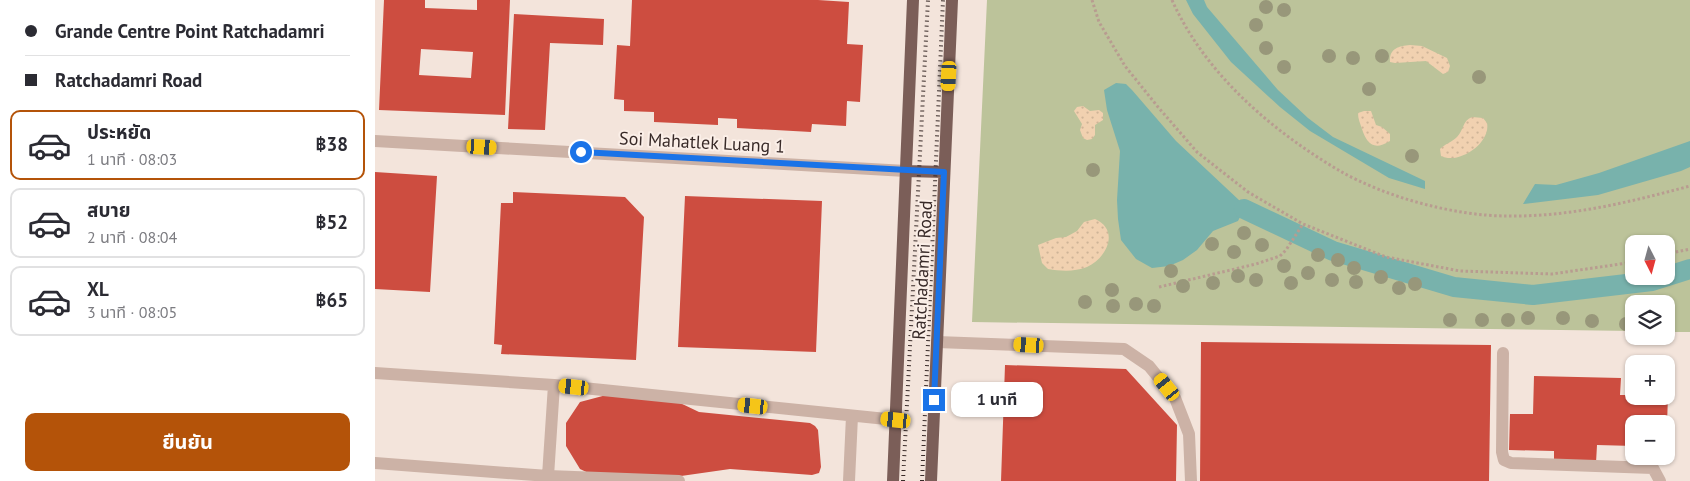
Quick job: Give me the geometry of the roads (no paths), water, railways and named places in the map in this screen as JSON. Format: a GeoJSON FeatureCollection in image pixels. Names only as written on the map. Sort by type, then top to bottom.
{"type":"FeatureCollection","features":[{"type":"Feature","properties":{"kind":"main road","name":"Ratchadamri Road"},"geometry":{"type":"LineString","coordinates":[[893,481],[913,0]]}},
{"type":"Feature","properties":{"kind":"main road","name":"Ratchadamri Road"},"geometry":{"type":"LineString","coordinates":[[931,481],[952,0]]}},
{"type":"Feature","properties":{"kind":"main road"},"geometry":{"type":"LineString","coordinates":[[906,171],[944,172]]}},
{"type":"Feature","properties":{"kind":"street","name":"Soi Mahatlek Luang 1"},"geometry":{"type":"LineString","coordinates":[[375,140],[906,171]]}},
{"type":"Feature","properties":{"kind":"street"},"geometry":{"type":"LineString","coordinates":[[937,342],[1124,349],[1149,366],[1175,398],[1189,434],[1191,481]]}},
{"type":"Feature","properties":{"kind":"street"},"geometry":{"type":"LineString","coordinates":[[1503,353],[1502,442],[1504,460],[1511,463],[1653,468],[1661,481]]}},
{"type":"Feature","properties":{"kind":"street"},"geometry":{"type":"LineString","coordinates":[[375,373],[554,385],[896,420]]}},
{"type":"Feature","properties":{"kind":"street"},"geometry":{"type":"LineString","coordinates":[[548,476],[554,385]]}},
{"type":"Feature","properties":{"kind":"street"},"geometry":{"type":"LineString","coordinates":[[849,481],[852,416]]}},
{"type":"Feature","properties":{"kind":"street"},"geometry":{"type":"LineString","coordinates":[[375,463],[548,476],[679,481]]}},
{"type":"Feature","properties":{"kind":"water"},"geometry":{"type":"Polygon","coordinates":[[[1186,0],[1204,0],[1207,7],[1278,90],[1308,118],[1333,137],[1425,181],[1425,189],[1389,178],[1310,131],[1280,107],[1231,62],[1193,14],[1186,0]]]}},
{"type":"Feature","properties":{"kind":"water"},"geometry":{"type":"Polygon","coordinates":[[[1116,83],[1126,84],[1176,141],[1240,201],[1244,209],[1238,221],[1213,231],[1197,250],[1183,260],[1169,266],[1152,268],[1136,259],[1121,240],[1117,200],[1120,151],[1107,110],[1104,90],[1116,83]]]}},
{"type":"Feature","properties":{"kind":"water"},"geometry":{"type":"Polygon","coordinates":[[[1690,141],[1690,167],[1681,171],[1598,195],[1523,204],[1535,184],[1556,185],[1599,173],[1690,141]]]}},
{"type":"Feature","properties":{"kind":"waterway"},"geometry":{"type":"LineString","coordinates":[[1244,209],[1333,251],[1454,287],[1533,295],[1652,281],[1690,269]]}},
{"type":"Feature","properties":{"kind":"railway"},"geometry":{"type":"LineString","coordinates":[[903,481],[928,0]]}},
{"type":"Feature","properties":{"kind":"railway"},"geometry":{"type":"LineString","coordinates":[[922,481],[943,0]]}}]}
